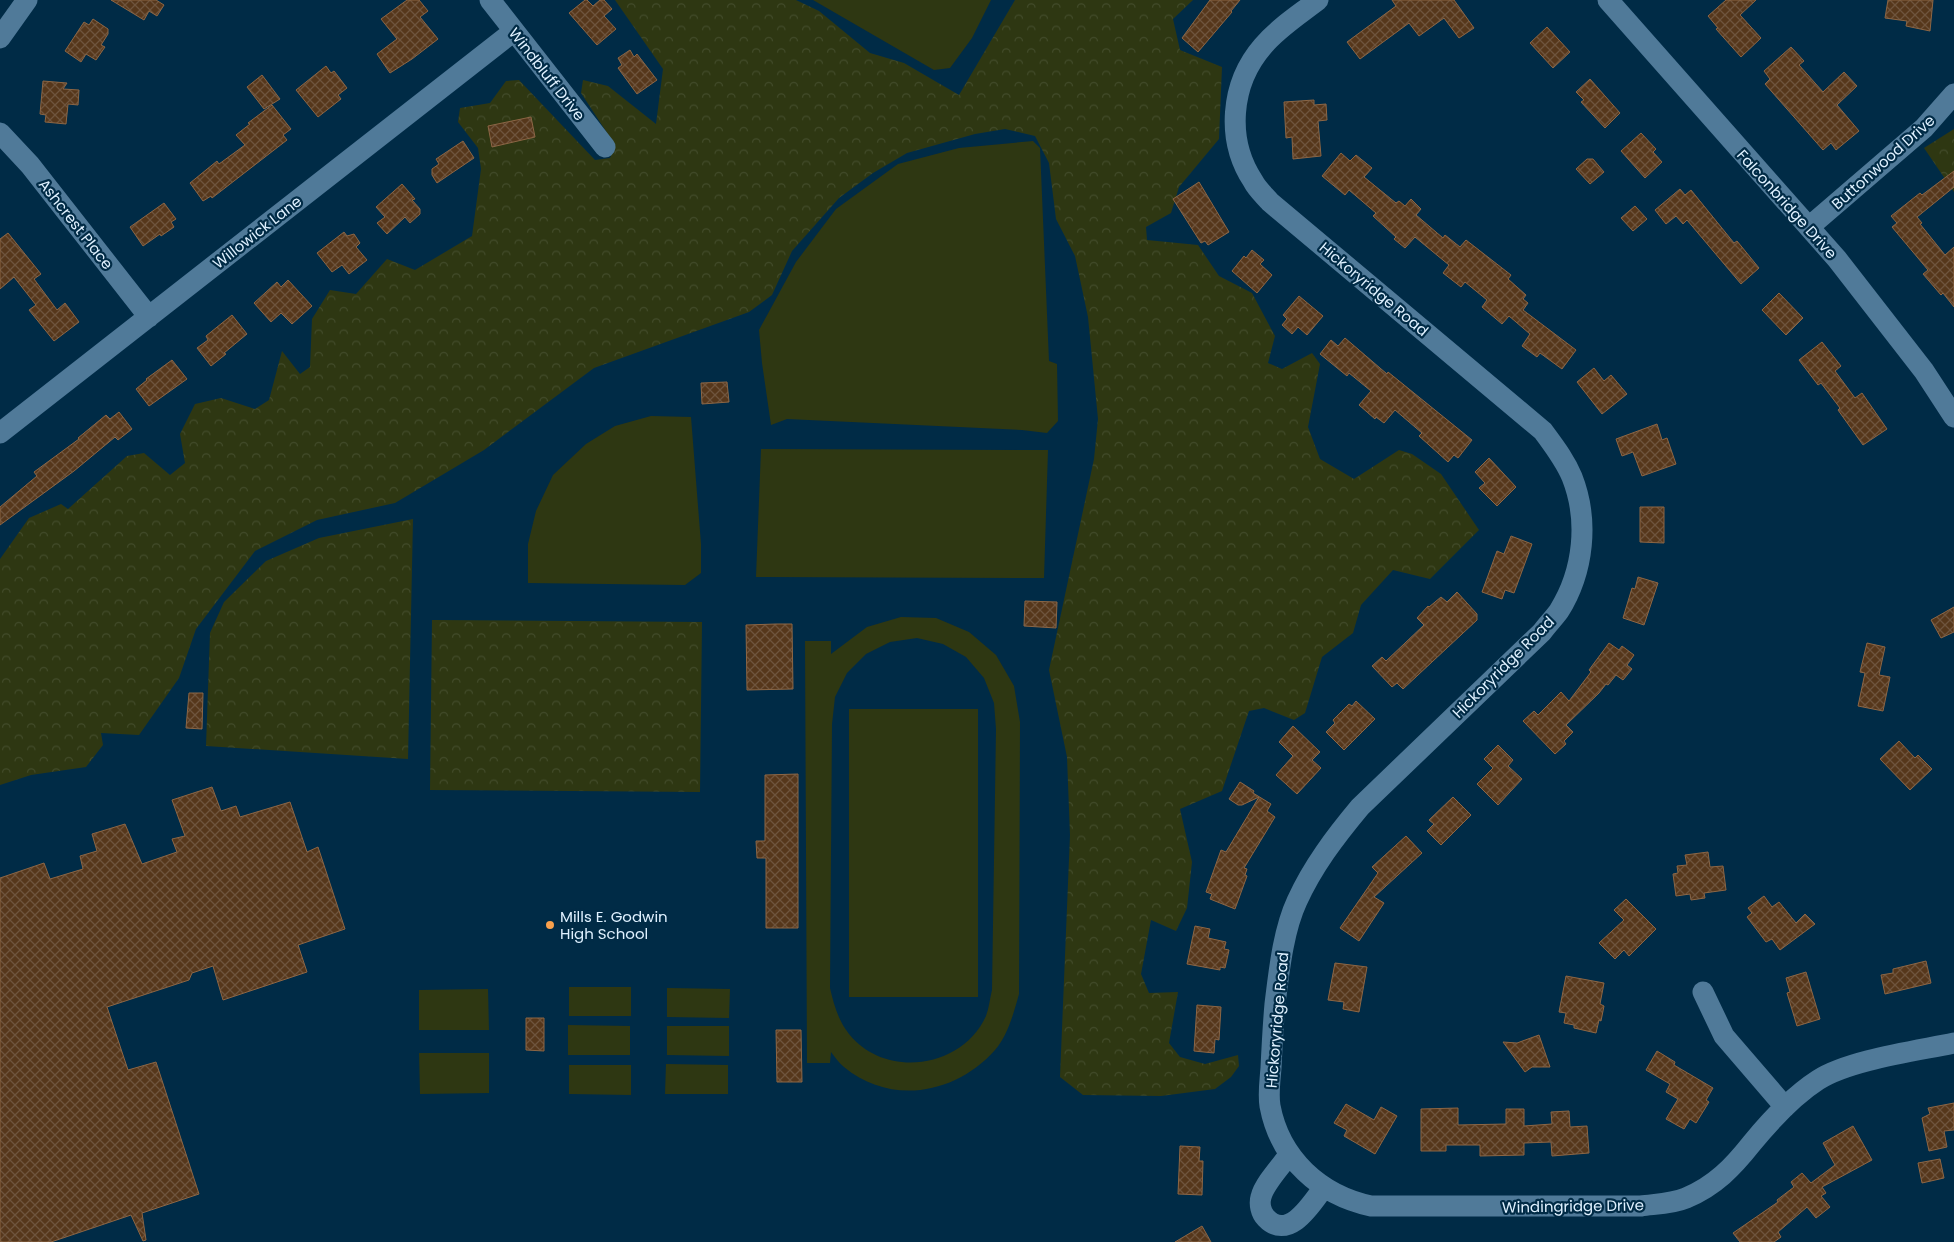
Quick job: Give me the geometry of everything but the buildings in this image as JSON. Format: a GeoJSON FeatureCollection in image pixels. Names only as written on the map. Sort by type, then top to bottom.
{"type":"FeatureCollection","features":[{"type":"Feature","properties":{"kind":"street"},"geometry":{"type":"LineString","coordinates":[[0,38],[27,0]]}},
{"type":"Feature","properties":{"kind":"street","name":"Windbluff Drive"},"geometry":{"type":"LineString","coordinates":[[490,0],[605,147]]}},
{"type":"Feature","properties":{"kind":"street","name":"Hickoryridge Road"},"geometry":{"type":"LineString","coordinates":[[1307,1174],[1290,1155],[1277,1133],[1270,1106],[1269,1093],[1273,1024],[1280,957],[1295,903],[1313,869],[1333,839],[1360,807],[1542,632],[1559,610],[1577,572],[1582,542],[1579,497],[1572,476],[1559,452],[1543,431],[1270,202],[1253,183],[1247,172],[1239,153],[1235,134],[1235,114],[1238,94],[1248,67],[1263,46],[1318,0]]}},
{"type":"Feature","properties":{"kind":"street","name":"Falconbridge Drive"},"geometry":{"type":"LineString","coordinates":[[1608,0],[1738,150],[1809,227],[1888,323],[1924,371],[1954,417]]}},
{"type":"Feature","properties":{"kind":"street","name":"Willowick Lane"},"geometry":{"type":"LineString","coordinates":[[0,433],[514,31]]}},
{"type":"Feature","properties":{"kind":"street","name":"Buttonwood Drive"},"geometry":{"type":"LineString","coordinates":[[1809,227],[1924,128],[1954,94]]}},
{"type":"Feature","properties":{"kind":"street","name":"Ashcrest Place"},"geometry":{"type":"LineString","coordinates":[[0,133],[30,165],[149,317]]}},
{"type":"Feature","properties":{"kind":"street"},"geometry":{"type":"LineString","coordinates":[[1703,992],[1724,1036],[1786,1107]]}},
{"type":"Feature","properties":{"kind":"street","name":"Windingridge Drive"},"geometry":{"type":"LineString","coordinates":[[1307,1174],[1324,1187],[1352,1202],[1371,1206],[1641,1206],[1683,1199],[1711,1186],[1730,1170],[1786,1107],[1804,1090],[1821,1078],[1854,1065],[1954,1043]]}},
{"type":"Feature","properties":{"kind":"street"},"geometry":{"type":"LineString","coordinates":[[1290,1155],[1261,1194],[1261,1210],[1264,1217],[1270,1222],[1286,1226],[1293,1223],[1300,1218],[1324,1187]]}},
{"type":"Feature","properties":{"kind":"green space"},"geometry":{"type":"Polygon","coordinates":[[[615,0],[796,0],[819,11],[870,53],[904,63],[959,95],[1015,0],[1193,0],[1173,19],[1180,50],[1222,67],[1219,139],[1179,187],[1171,213],[1146,227],[1147,240],[1198,245],[1219,276],[1252,293],[1275,336],[1268,363],[1282,369],[1312,353],[1320,364],[1308,427],[1320,459],[1354,479],[1399,450],[1412,454],[1441,474],[1479,530],[1430,579],[1393,570],[1361,605],[1353,633],[1322,657],[1305,713],[1294,720],[1264,708],[1249,711],[1222,791],[1180,809],[1192,862],[1187,908],[1176,931],[1151,920],[1141,974],[1149,993],[1178,992],[1169,1043],[1180,1057],[1205,1064],[1238,1055],[1239,1066],[1231,1077],[1215,1089],[1161,1096],[1083,1095],[1060,1077],[1070,835],[1067,757],[1049,670],[1094,459],[1098,419],[1088,317],[1075,256],[1056,219],[1049,163],[1035,136],[1005,129],[975,134],[907,153],[873,173],[839,198],[792,251],[772,295],[749,312],[594,368],[484,450],[395,503],[317,520],[255,551],[196,629],[179,678],[139,735],[101,733],[103,745],[86,767],[31,775],[0,785],[0,559],[29,518],[61,504],[68,509],[127,456],[144,453],[170,475],[185,463],[180,434],[195,404],[221,398],[255,409],[269,400],[282,351],[300,374],[310,367],[312,319],[330,290],[356,294],[387,259],[415,270],[472,236],[481,169],[478,148],[458,122],[460,108],[490,103],[506,81],[519,80],[595,160],[610,158],[615,145],[581,93],[583,80],[608,86],[656,124],[663,69],[615,0]]]}},
{"type":"Feature","properties":{"kind":"green space"},"geometry":{"type":"Polygon","coordinates":[[[813,0],[991,0],[972,38],[950,68],[934,70],[813,0]]]}},
{"type":"Feature","properties":{"kind":"green space"},"geometry":{"type":"Polygon","coordinates":[[[1954,129],[1954,192],[1924,148],[1954,129]]]}},
{"type":"Feature","properties":{"kind":"green space"},"geometry":{"type":"Polygon","coordinates":[[[1033,141],[1040,148],[1049,361],[1057,364],[1058,421],[1047,433],[1022,430],[787,419],[771,425],[759,330],[796,262],[836,209],[898,164],[959,148],[1033,141]]]}},
{"type":"Feature","properties":{"kind":"green space"},"geometry":{"type":"Polygon","coordinates":[[[651,416],[691,417],[701,544],[701,573],[685,585],[528,583],[528,544],[536,511],[553,475],[586,444],[615,426],[651,416]]]}},
{"type":"Feature","properties":{"kind":"green space"},"geometry":{"type":"Polygon","coordinates":[[[761,449],[1048,450],[1044,578],[756,577],[761,449]]]}},
{"type":"Feature","properties":{"kind":"green space"},"geometry":{"type":"Polygon","coordinates":[[[413,519],[408,759],[206,746],[210,633],[224,602],[266,561],[319,538],[413,519]]]}},
{"type":"Feature","properties":{"kind":"green space"},"geometry":{"type":"Polygon","coordinates":[[[901,617],[936,618],[969,632],[996,655],[1014,686],[1020,722],[1019,994],[1007,1030],[995,1050],[962,1077],[922,1090],[882,1087],[862,1079],[842,1065],[831,1052],[830,1063],[807,1063],[805,641],[831,641],[831,654],[867,627],[901,617]],[[917,638],[890,642],[866,654],[847,673],[835,697],[832,724],[830,988],[837,1012],[849,1034],[864,1048],[882,1058],[902,1062],[922,1062],[942,1057],[960,1048],[975,1034],[986,1016],[992,990],[996,729],[994,703],[984,678],[966,657],[943,644],[917,638]]]}},
{"type":"Feature","properties":{"kind":"green space"},"geometry":{"type":"Polygon","coordinates":[[[432,620],[702,622],[700,792],[430,790],[432,620]]]}},
{"type":"Feature","properties":{"kind":"green space"},"geometry":{"type":"Polygon","coordinates":[[[849,709],[978,709],[978,997],[849,997],[849,709]]]}},
{"type":"Feature","properties":{"kind":"green space"},"geometry":{"type":"Polygon","coordinates":[[[569,987],[631,987],[631,1016],[569,1016],[569,987]]]}},
{"type":"Feature","properties":{"kind":"green space"},"geometry":{"type":"Polygon","coordinates":[[[667,988],[730,989],[729,1018],[667,1017],[667,988]]]}},
{"type":"Feature","properties":{"kind":"green space"},"geometry":{"type":"Polygon","coordinates":[[[488,989],[489,1030],[419,1030],[419,990],[488,989]]]}},
{"type":"Feature","properties":{"kind":"green space"},"geometry":{"type":"Polygon","coordinates":[[[568,1025],[630,1026],[630,1055],[568,1055],[568,1025]]]}},
{"type":"Feature","properties":{"kind":"green space"},"geometry":{"type":"Polygon","coordinates":[[[667,1026],[729,1026],[729,1056],[667,1055],[667,1026]]]}},
{"type":"Feature","properties":{"kind":"green space"},"geometry":{"type":"Polygon","coordinates":[[[419,1053],[489,1053],[489,1093],[420,1094],[419,1053]]]}},
{"type":"Feature","properties":{"kind":"green space"},"geometry":{"type":"Polygon","coordinates":[[[666,1064],[728,1065],[728,1094],[665,1094],[666,1064]]]}},
{"type":"Feature","properties":{"kind":"green space"},"geometry":{"type":"Polygon","coordinates":[[[569,1065],[631,1065],[631,1095],[569,1094],[569,1065]]]}},
{"type":"Feature","properties":{"kind":"place","name":"Mills E. Godwin High School"},"geometry":{"type":"Point","coordinates":[550,925]}}]}
